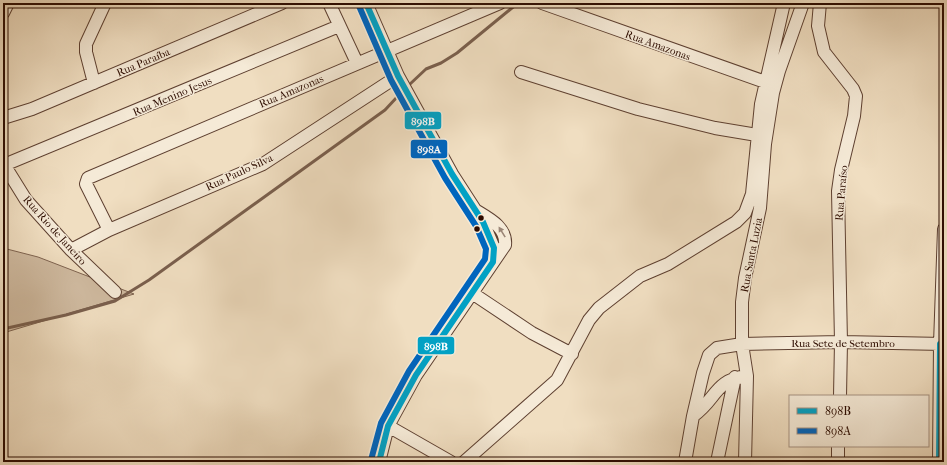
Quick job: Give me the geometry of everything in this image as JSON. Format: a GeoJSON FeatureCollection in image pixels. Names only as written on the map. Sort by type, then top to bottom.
{"type":"FeatureCollection","features":[{"type":"Feature","properties":{"kind":"street"},"geometry":{"type":"LineString","coordinates":[[3,13],[8,3]]}},
{"type":"Feature","properties":{"kind":"street"},"geometry":{"type":"LineString","coordinates":[[94,83],[86,52],[86,44],[105,3]]}},
{"type":"Feature","properties":{"kind":"street","name":"Rua Paraíba"},"geometry":{"type":"LineString","coordinates":[[3,118],[32,109],[282,3]]}},
{"type":"Feature","properties":{"kind":"street"},"geometry":{"type":"LineString","coordinates":[[329,3],[357,63]]}},
{"type":"Feature","properties":{"kind":"street"},"geometry":{"type":"LineString","coordinates":[[366,3],[388,50],[398,76],[452,174],[475,210],[501,228],[506,239],[506,245],[416,375],[388,426],[379,462]]}},
{"type":"Feature","properties":{"kind":"street","name":"Rua Amazonas"},"geometry":{"type":"LineString","coordinates":[[109,230],[86,184],[88,178],[500,3]]}},
{"type":"Feature","properties":{"kind":"street","name":"Rua Amazonas"},"geometry":{"type":"LineString","coordinates":[[542,3],[770,84]]}},
{"type":"Feature","properties":{"kind":"street"},"geometry":{"type":"LineString","coordinates":[[464,462],[547,391],[557,380],[589,320],[599,308],[640,276],[668,264],[730,226],[745,212],[752,194],[757,158],[757,135],[770,84],[784,3]]}},
{"type":"Feature","properties":{"kind":"street"},"geometry":{"type":"LineString","coordinates":[[770,84],[803,3]]}},
{"type":"Feature","properties":{"kind":"street","name":"Rua Paraíso"},"geometry":{"type":"LineString","coordinates":[[820,3],[818,26],[824,52],[853,88],[856,96],[854,116],[841,170],[838,191],[841,342],[840,395]]}},
{"type":"Feature","properties":{"kind":"street","name":"Rua Menino Jesus"},"geometry":{"type":"LineString","coordinates":[[4,164],[339,26]]}},
{"type":"Feature","properties":{"kind":"street"},"geometry":{"type":"LineString","coordinates":[[521,72],[638,109],[715,128],[757,135]]}},
{"type":"Feature","properties":{"kind":"street","name":"Rua Paulo Silva"},"geometry":{"type":"LineString","coordinates":[[71,250],[109,230],[263,164],[398,76]]}},
{"type":"Feature","properties":{"kind":"street","name":"Rua Santa Luzia"},"geometry":{"type":"LineString","coordinates":[[746,462],[741,377],[742,302],[745,278],[760,208],[770,84]]}},
{"type":"Feature","properties":{"kind":"street","name":"Rua Rio de Janeiro"},"geometry":{"type":"LineString","coordinates":[[4,164],[26,200],[71,250],[115,292]]}},
{"type":"Feature","properties":{"kind":"street"},"geometry":{"type":"LineString","coordinates":[[939,462],[944,229]]}},
{"type":"Feature","properties":{"kind":"street"},"geometry":{"type":"LineString","coordinates":[[472,293],[532,333],[572,354]]}},
{"type":"Feature","properties":{"kind":"street","name":"Rua Sete de Setembro"},"geometry":{"type":"LineString","coordinates":[[685,462],[692,416],[703,373],[710,354],[717,348],[742,344],[841,342],[942,344]]}},
{"type":"Feature","properties":{"kind":"street"},"geometry":{"type":"LineString","coordinates":[[692,416],[706,406],[724,382],[741,377]]}},
{"type":"Feature","properties":{"kind":"street"},"geometry":{"type":"LineString","coordinates":[[717,462],[741,377]]}},
{"type":"Feature","properties":{"kind":"street"},"geometry":{"type":"LineString","coordinates":[[388,426],[451,462]]}},
{"type":"Feature","properties":{"kind":"street"},"geometry":{"type":"LineString","coordinates":[[838,447],[838,462]]}},
{"type":"Feature","properties":{"kind":"shaded area"},"geometry":{"type":"Polygon","coordinates":[[[3,248],[38,257],[134,294],[3,333],[3,248]]]}},
{"type":"Feature","properties":{"kind":"waterway"},"geometry":{"type":"LineString","coordinates":[[409,85],[426,69],[441,63],[457,53],[518,3]]}},
{"type":"Feature","properties":{"kind":"waterway"},"geometry":{"type":"LineString","coordinates":[[3,329],[66,315],[115,301],[149,280],[385,110],[398,96]]}},
{"type":"Feature","properties":{"kind":"transit line","name":"898B"},"geometry":{"type":"LineString","coordinates":[[366,3],[398,76],[452,174],[483,222],[494,248],[493,262],[416,375],[388,426],[379,462]]}},
{"type":"Feature","properties":{"kind":"transit line","name":"898A"},"geometry":{"type":"LineString","coordinates":[[359,6],[391,80],[445,178],[476,226],[486,249],[485,259],[409,371],[381,423],[371,460]]}},
{"type":"Feature","properties":{"kind":"transit line","name":"898B"},"geometry":{"type":"LineString","coordinates":[[939,462],[940,344],[944,344]]}}]}
